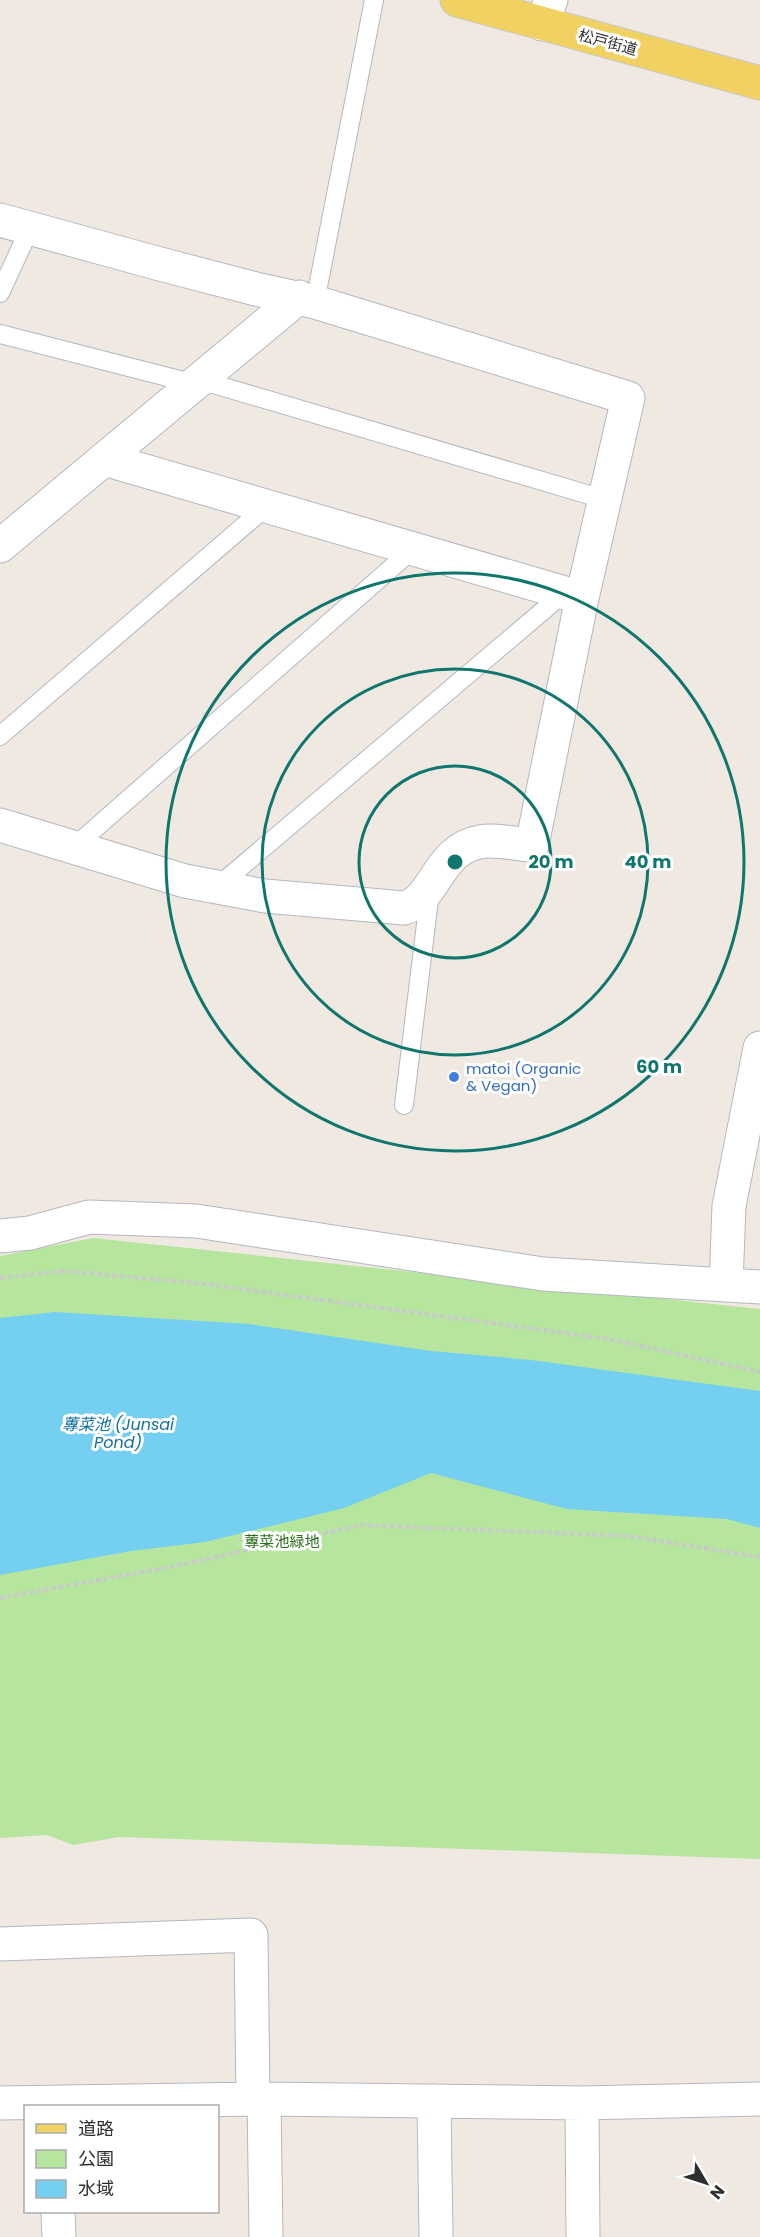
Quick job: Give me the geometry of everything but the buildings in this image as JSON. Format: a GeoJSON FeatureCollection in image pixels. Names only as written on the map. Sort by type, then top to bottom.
{"type":"FeatureCollection","features":[{"type":"Feature","properties":{"kind":"main road","name":"松戸街道"},"geometry":{"type":"LineString","coordinates":[[457,0],[547,12],[760,83]]}},
{"type":"Feature","properties":{"kind":"street"},"geometry":{"type":"LineString","coordinates":[[0,825],[185,881],[265,896],[404,908],[414,906],[430,887],[442,866],[456,852],[480,842],[532,845],[573,596],[603,499],[628,398],[307,300],[245,286],[15,224]]}},
{"type":"Feature","properties":{"kind":"street"},"geometry":{"type":"LineString","coordinates":[[0,546],[198,382],[307,300]]}},
{"type":"Feature","properties":{"kind":"street"},"geometry":{"type":"LineString","coordinates":[[104,459],[573,596]]}},
{"type":"Feature","properties":{"kind":"street"},"geometry":{"type":"LineString","coordinates":[[726,1285],[729,1206],[760,1048]]}},
{"type":"Feature","properties":{"kind":"street"},"geometry":{"type":"LineString","coordinates":[[0,1236],[30,1233],[89,1217],[196,1221],[543,1274],[760,1287]]}},
{"type":"Feature","properties":{"kind":"street"},"geometry":{"type":"LineString","coordinates":[[0,1944],[251,1935],[266,2237]]}},
{"type":"Feature","properties":{"kind":"street"},"geometry":{"type":"LineString","coordinates":[[0,2103],[58,2104],[258,2099],[582,2103],[760,2099]]}},
{"type":"Feature","properties":{"kind":"street"},"geometry":{"type":"LineString","coordinates":[[434,2101],[436,2237]]}},
{"type":"Feature","properties":{"kind":"street"},"geometry":{"type":"LineString","coordinates":[[582,2103],[584,2237]]}},
{"type":"Feature","properties":{"kind":"street"},"geometry":{"type":"LineString","coordinates":[[58,2213],[59,2237]]}},
{"type":"Feature","properties":{"kind":"lane"},"geometry":{"type":"LineString","coordinates":[[307,300],[374,0]]}},
{"type":"Feature","properties":{"kind":"lane"},"geometry":{"type":"LineString","coordinates":[[0,293],[15,224]]}},
{"type":"Feature","properties":{"kind":"lane"},"geometry":{"type":"LineString","coordinates":[[0,334],[198,382],[603,499]]}},
{"type":"Feature","properties":{"kind":"lane"},"geometry":{"type":"LineString","coordinates":[[0,735],[267,507]]}},
{"type":"Feature","properties":{"kind":"lane"},"geometry":{"type":"LineString","coordinates":[[74,847],[413,549]]}},
{"type":"Feature","properties":{"kind":"lane"},"geometry":{"type":"LineString","coordinates":[[217,887],[573,596]]}},
{"type":"Feature","properties":{"kind":"lane"},"geometry":{"type":"LineString","coordinates":[[404,1105],[430,887]]}},
{"type":"Feature","properties":{"kind":"path"},"geometry":{"type":"LineString","coordinates":[[0,1278],[64,1271],[198,1284],[609,1339],[760,1372]]}},
{"type":"Feature","properties":{"kind":"path"},"geometry":{"type":"LineString","coordinates":[[0,1598],[170,1566],[362,1525],[629,1536],[760,1557]]}},
{"type":"Feature","properties":{"kind":"green space","name":"蓴菜池緑地"},"geometry":{"type":"Polygon","coordinates":[[[93,1238],[760,1309],[760,1859],[119,1837],[73,1845],[47,1835],[0,1838],[0,1256],[93,1238]]]}},
{"type":"Feature","properties":{"kind":"water","name":"蓴菜池 (Junsai Pond)"},"geometry":{"type":"Polygon","coordinates":[[[55,1312],[249,1324],[431,1351],[531,1360],[760,1391],[760,1528],[727,1519],[567,1509],[431,1473],[344,1508],[205,1542],[131,1551],[0,1575],[0,1318],[55,1312]]]}},
{"type":"Feature","properties":{"kind":"place","name":"matoi (Organic & Vegan)"},"geometry":{"type":"Point","coordinates":[454,1077]}}]}
